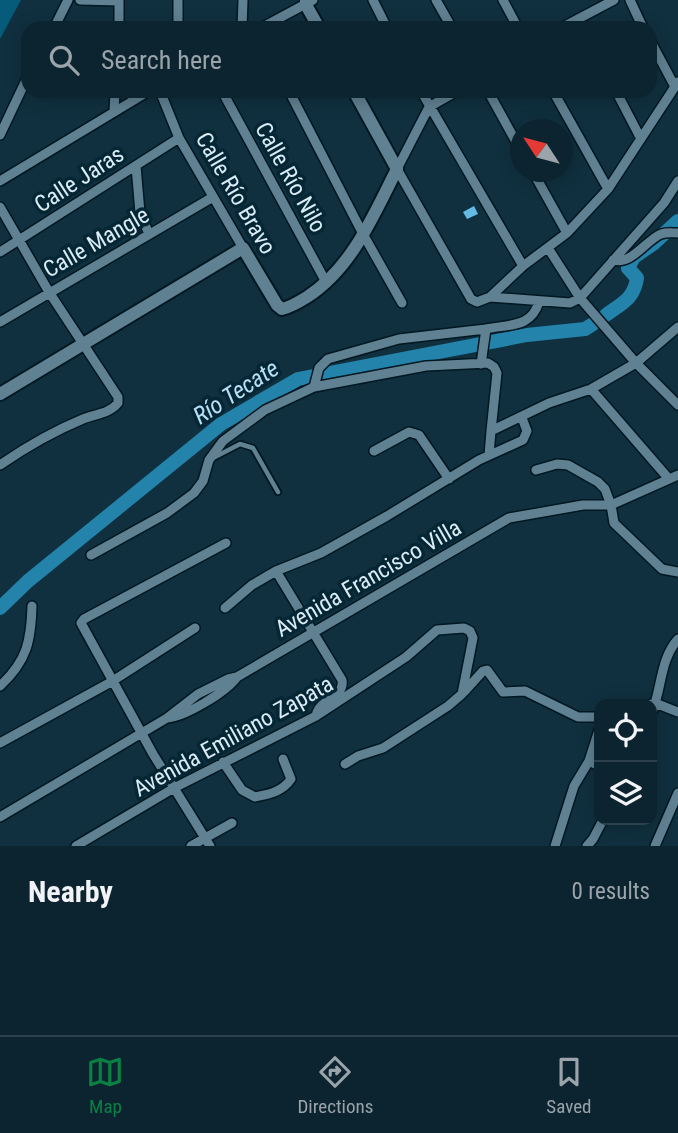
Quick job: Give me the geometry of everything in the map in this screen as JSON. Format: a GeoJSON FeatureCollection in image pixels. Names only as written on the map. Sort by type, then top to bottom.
{"type":"FeatureCollection","features":[{"type":"Feature","properties":{"kind":"street"},"geometry":{"type":"LineString","coordinates":[[58,21],[68,0]]}},
{"type":"Feature","properties":{"kind":"street"},"geometry":{"type":"LineString","coordinates":[[80,0],[119,1],[118,21]]}},
{"type":"Feature","properties":{"kind":"street"},"geometry":{"type":"LineString","coordinates":[[178,0],[178,21]]}},
{"type":"Feature","properties":{"kind":"street"},"geometry":{"type":"LineString","coordinates":[[242,21],[243,0]]}},
{"type":"Feature","properties":{"kind":"street"},"geometry":{"type":"LineString","coordinates":[[373,0],[384,21]]}},
{"type":"Feature","properties":{"kind":"street"},"geometry":{"type":"LineString","coordinates":[[436,0],[448,21]]}},
{"type":"Feature","properties":{"kind":"street"},"geometry":{"type":"LineString","coordinates":[[503,0],[514,21]]}},
{"type":"Feature","properties":{"kind":"street"},"geometry":{"type":"LineString","coordinates":[[574,21],[614,0]]}},
{"type":"Feature","properties":{"kind":"street"},"geometry":{"type":"LineString","coordinates":[[629,0],[640,21]]}},
{"type":"Feature","properties":{"kind":"street"},"geometry":{"type":"LineString","coordinates":[[274,21],[308,2],[316,21]]}},
{"type":"Feature","properties":{"kind":"street"},"geometry":{"type":"LineString","coordinates":[[490,298],[523,266],[567,233],[608,189],[676,85],[657,52]]}},
{"type":"Feature","properties":{"kind":"street"},"geometry":{"type":"LineString","coordinates":[[0,135],[21,91]]}},
{"type":"Feature","properties":{"kind":"street"},"geometry":{"type":"LineString","coordinates":[[114,112],[115,98]]}},
{"type":"Feature","properties":{"kind":"street"},"geometry":{"type":"LineString","coordinates":[[0,181],[137,98]]}},
{"type":"Feature","properties":{"kind":"street","name":"Calle Río Bravo"},"geometry":{"type":"LineString","coordinates":[[163,98],[179,138],[277,304],[285,309],[326,282]]}},
{"type":"Feature","properties":{"kind":"street","name":"Calle Río Nilo"},"geometry":{"type":"LineString","coordinates":[[226,98],[326,282]]}},
{"type":"Feature","properties":{"kind":"street"},"geometry":{"type":"LineString","coordinates":[[293,98],[402,303]]}},
{"type":"Feature","properties":{"kind":"street"},"geometry":{"type":"LineString","coordinates":[[358,98],[471,299],[477,302],[490,298],[570,303],[580,298],[664,203],[678,181]]}},
{"type":"Feature","properties":{"kind":"street"},"geometry":{"type":"LineString","coordinates":[[424,98],[523,266]]}},
{"type":"Feature","properties":{"kind":"street"},"geometry":{"type":"LineString","coordinates":[[326,282],[338,270],[363,234],[429,107],[445,98]]}},
{"type":"Feature","properties":{"kind":"street"},"geometry":{"type":"LineString","coordinates":[[492,98],[510,131]]}},
{"type":"Feature","properties":{"kind":"street"},"geometry":{"type":"LineString","coordinates":[[557,98],[608,189]]}},
{"type":"Feature","properties":{"kind":"street"},"geometry":{"type":"LineString","coordinates":[[620,98],[641,139]]}},
{"type":"Feature","properties":{"kind":"street","name":"Calle Jaras"},"geometry":{"type":"LineString","coordinates":[[0,252],[179,138]]}},
{"type":"Feature","properties":{"kind":"street"},"geometry":{"type":"LineString","coordinates":[[136,166],[140,213],[149,234]]}},
{"type":"Feature","properties":{"kind":"street"},"geometry":{"type":"LineString","coordinates":[[539,182],[567,233]]}},
{"type":"Feature","properties":{"kind":"street","name":"Calle Mangle"},"geometry":{"type":"LineString","coordinates":[[0,322],[213,197]]}},
{"type":"Feature","properties":{"kind":"street"},"geometry":{"type":"LineString","coordinates":[[0,207],[49,292],[118,397],[118,403],[113,410],[84,419],[25,447],[0,465]]}},
{"type":"Feature","properties":{"kind":"street"},"geometry":{"type":"LineString","coordinates":[[613,260],[625,261],[658,236],[678,233]]}},
{"type":"Feature","properties":{"kind":"street"},"geometry":{"type":"LineString","coordinates":[[0,394],[243,248]]}},
{"type":"Feature","properties":{"kind":"street"},"geometry":{"type":"LineString","coordinates":[[548,248],[580,298],[636,363],[678,405]]}},
{"type":"Feature","properties":{"kind":"street"},"geometry":{"type":"LineString","coordinates":[[314,387],[319,368],[328,359],[399,339],[527,321],[536,314],[540,302]]}},
{"type":"Feature","properties":{"kind":"street"},"geometry":{"type":"LineString","coordinates":[[491,431],[549,403],[591,389],[636,363],[678,327]]}},
{"type":"Feature","properties":{"kind":"street"},"geometry":{"type":"LineString","coordinates":[[481,364],[485,329]]}},
{"type":"Feature","properties":{"kind":"street"},"geometry":{"type":"LineString","coordinates":[[91,555],[167,513],[194,492],[203,481],[209,460],[223,441],[265,410],[314,387],[426,366],[488,363],[494,367],[496,373],[489,456]]}},
{"type":"Feature","properties":{"kind":"street"},"geometry":{"type":"LineString","coordinates":[[591,389],[673,477],[611,505]]}},
{"type":"Feature","properties":{"kind":"street"},"geometry":{"type":"LineString","coordinates":[[225,608],[252,585],[276,571],[321,553],[489,456],[523,440],[527,431],[522,418]]}},
{"type":"Feature","properties":{"kind":"street"},"geometry":{"type":"LineString","coordinates":[[374,452],[409,432],[414,432],[419,435],[449,479]]}},
{"type":"Feature","properties":{"kind":"street"},"geometry":{"type":"LineString","coordinates":[[536,470],[557,464],[579,469],[605,489],[614,523],[662,569],[678,572]]}},
{"type":"Feature","properties":{"kind":"street","name":"Avenida Francisco Villa"},"geometry":{"type":"LineString","coordinates":[[0,817],[167,718],[176,717],[216,695],[237,677],[509,518],[583,505],[611,505]]}},
{"type":"Feature","properties":{"kind":"street"},"geometry":{"type":"LineString","coordinates":[[208,842],[141,733],[81,627],[84,619],[226,543]]}},
{"type":"Feature","properties":{"kind":"street"},"geometry":{"type":"LineString","coordinates":[[276,571],[342,680],[341,691],[320,705],[316,716]]}},
{"type":"Feature","properties":{"kind":"street"},"geometry":{"type":"LineString","coordinates":[[0,686],[12,675],[26,653],[31,634],[32,606]]}},
{"type":"Feature","properties":{"kind":"street"},"geometry":{"type":"LineString","coordinates":[[0,743],[111,682],[195,628]]}},
{"type":"Feature","properties":{"kind":"street","name":"Avenida Emiliano Zapata"},"geometry":{"type":"LineString","coordinates":[[76,846],[174,788],[316,716],[406,657],[428,635],[437,630],[464,628],[470,631],[473,638],[462,694]]}},
{"type":"Feature","properties":{"kind":"street"},"geometry":{"type":"LineString","coordinates":[[655,699],[665,658],[678,639]]}},
{"type":"Feature","properties":{"kind":"street"},"geometry":{"type":"LineString","coordinates":[[345,764],[358,756],[383,748],[448,706],[487,670],[503,692],[525,691],[578,717],[594,717]]}},
{"type":"Feature","properties":{"kind":"street"},"geometry":{"type":"LineString","coordinates":[[657,708],[678,712]]}},
{"type":"Feature","properties":{"kind":"street"},"geometry":{"type":"LineString","coordinates":[[555,846],[574,786],[589,761],[594,746]]}},
{"type":"Feature","properties":{"kind":"street"},"geometry":{"type":"LineString","coordinates":[[223,762],[242,790],[255,797],[278,792],[288,784],[290,774],[283,760]]}},
{"type":"Feature","properties":{"kind":"street"},"geometry":{"type":"LineString","coordinates":[[589,761],[594,764]]}},
{"type":"Feature","properties":{"kind":"street"},"geometry":{"type":"LineString","coordinates":[[655,846],[678,793]]}},
{"type":"Feature","properties":{"kind":"street"},"geometry":{"type":"LineString","coordinates":[[191,846],[208,842],[232,822]]}},
{"type":"Feature","properties":{"kind":"street"},"geometry":{"type":"LineString","coordinates":[[587,846],[600,825]]}},
{"type":"Feature","properties":{"kind":"lane"},"geometry":{"type":"LineString","coordinates":[[209,460],[240,444],[246,444],[253,448],[278,492]]}},
{"type":"Feature","properties":{"kind":"shaded area"},"geometry":{"type":"Polygon","coordinates":[[[0,0],[21,0],[0,39],[0,0]]]}},
{"type":"Feature","properties":{"kind":"building"},"geometry":{"type":"Polygon","coordinates":[[[474,206],[478,214],[467,219],[463,212],[474,206]]]}},
{"type":"Feature","properties":{"kind":"waterway","name":"Río Tecate"},"geometry":{"type":"LineString","coordinates":[[606,315],[633,291],[637,278],[628,268],[634,257],[678,221]]}},
{"type":"Feature","properties":{"kind":"waterway","name":"Río Tecate"},"geometry":{"type":"LineString","coordinates":[[0,608],[28,581],[221,424],[298,379],[527,335],[585,329],[593,324]]}}]}
